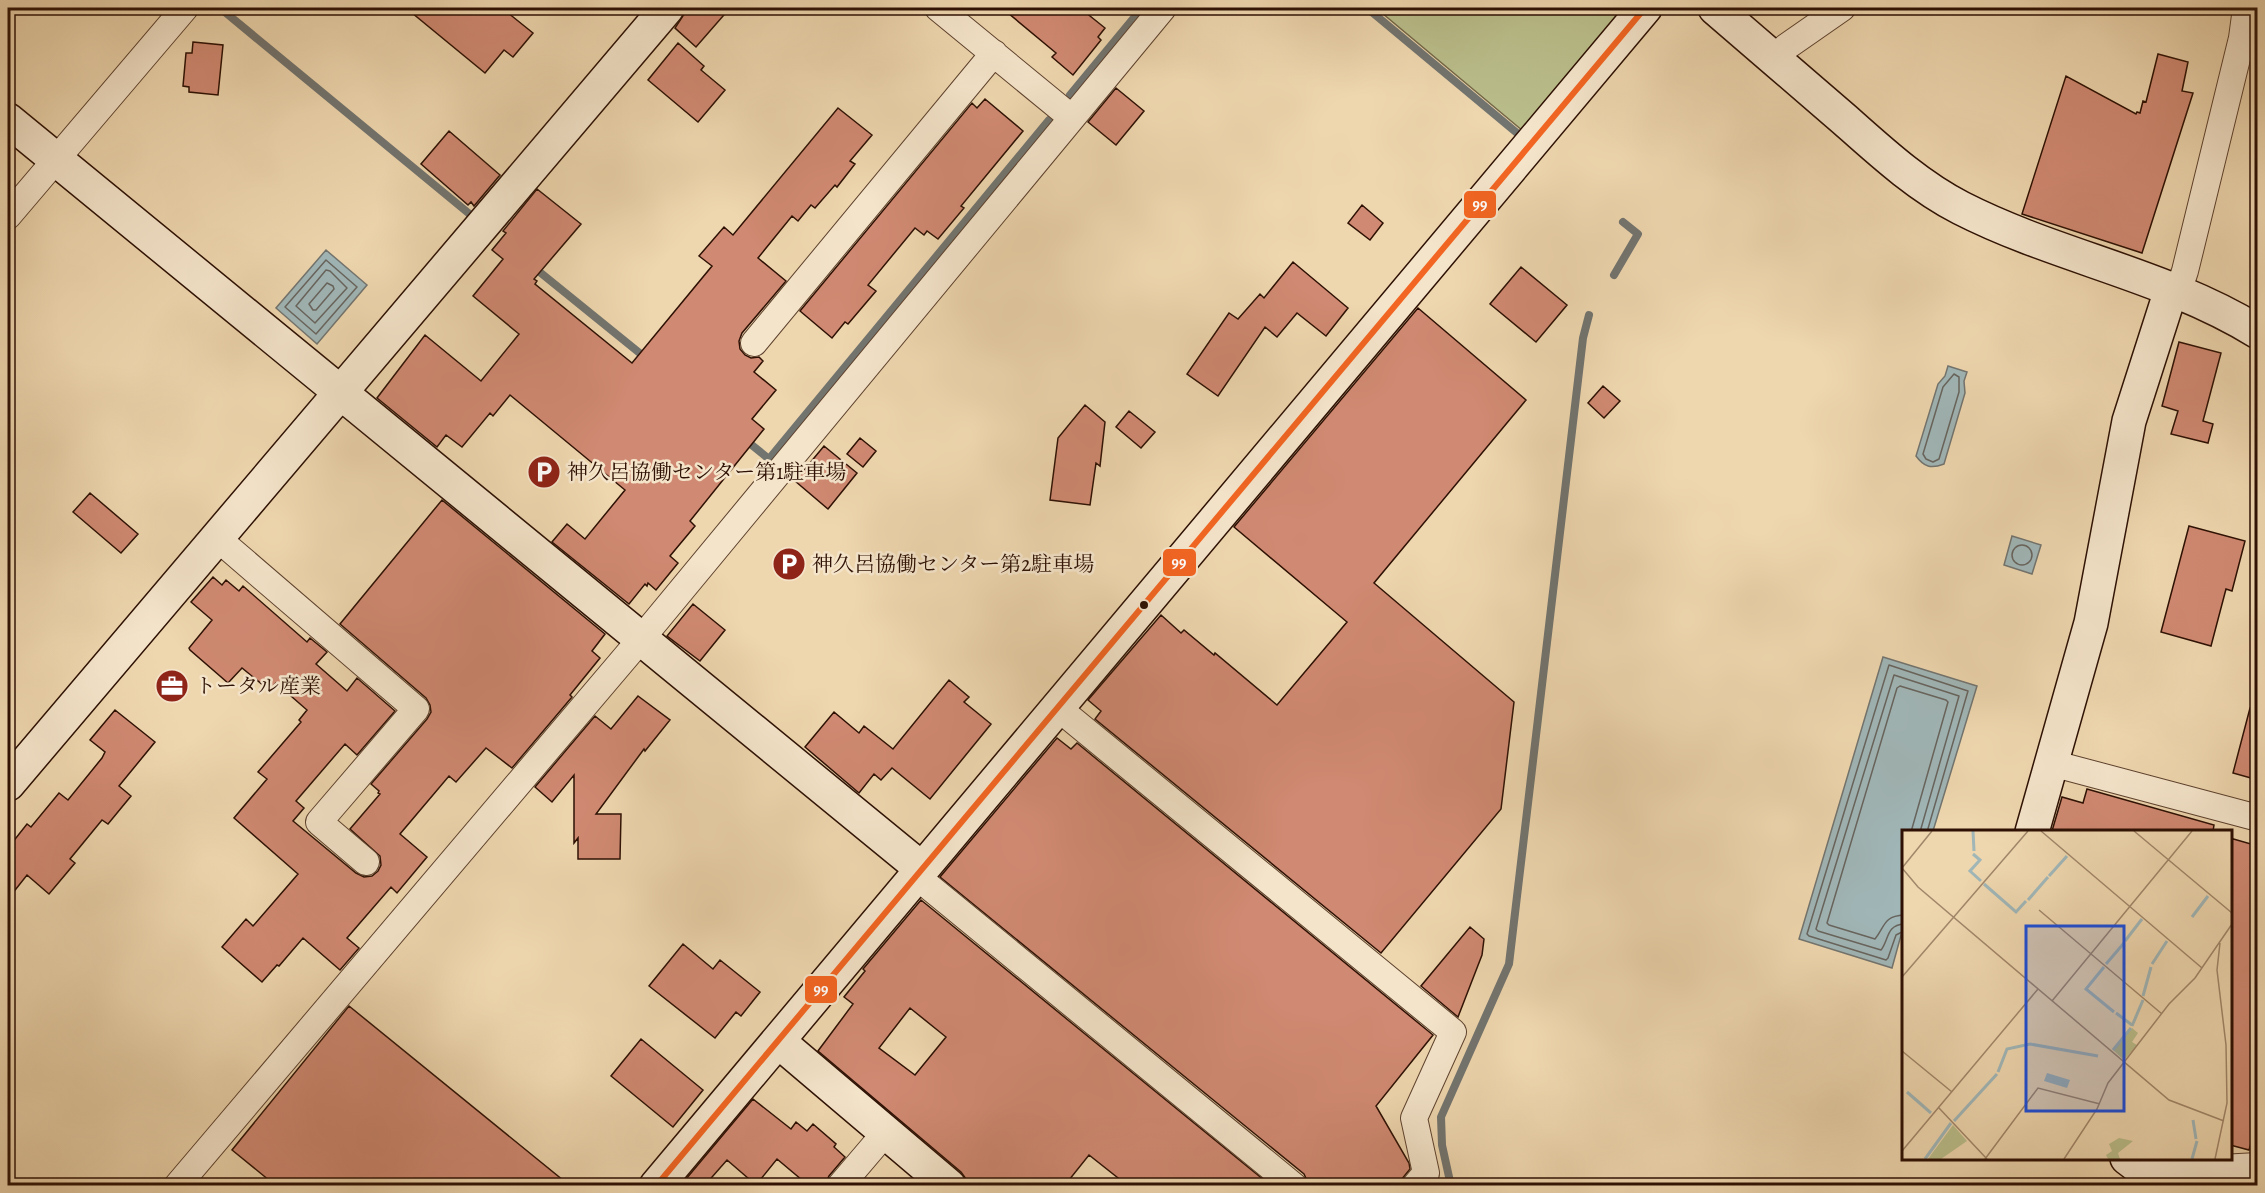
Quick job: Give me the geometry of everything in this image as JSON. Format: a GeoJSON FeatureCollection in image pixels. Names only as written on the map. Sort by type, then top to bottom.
{"type":"FeatureCollection","features":[{"type":"Feature","properties":{"kind":"street"},"geometry":{"type":"LineString","coordinates":[[8,216],[185,8]]}},
{"type":"Feature","properties":{"kind":"street"},"geometry":{"type":"LineString","coordinates":[[8,784],[667,8]]}},
{"type":"Feature","properties":{"kind":"street"},"geometry":{"type":"LineString","coordinates":[[938,8],[1072,118]]}},
{"type":"Feature","properties":{"kind":"street"},"geometry":{"type":"LineString","coordinates":[[177,1185],[641,639],[1163,8]]}},
{"type":"Feature","properties":{"kind":"street"},"geometry":{"type":"LineString","coordinates":[[656,1185],[1645,8]]}},
{"type":"Feature","properties":{"kind":"street"},"geometry":{"type":"LineString","coordinates":[[1715,8],[1893,162],[1925,186],[1959,207],[2013,231],[2213,306],[2258,332]]}},
{"type":"Feature","properties":{"kind":"street"},"geometry":{"type":"LineString","coordinates":[[1775,60],[1786,48],[1842,8]]}},
{"type":"Feature","properties":{"kind":"street"},"geometry":{"type":"LineString","coordinates":[[2032,830],[2091,623],[2129,421],[2175,291],[2185,271],[2242,38],[2246,8]]}},
{"type":"Feature","properties":{"kind":"street"},"geometry":{"type":"LineString","coordinates":[[754,344],[994,53]]}},
{"type":"Feature","properties":{"kind":"street"},"geometry":{"type":"LineString","coordinates":[[8,120],[641,639],[1294,1185]]}},
{"type":"Feature","properties":{"kind":"street"},"geometry":{"type":"LineString","coordinates":[[217,538],[417,709],[320,822],[366,862]]}},
{"type":"Feature","properties":{"kind":"street"},"geometry":{"type":"LineString","coordinates":[[1058,708],[1453,1032],[1414,1118],[1426,1173],[1415,1185]]}},
{"type":"Feature","properties":{"kind":"street"},"geometry":{"type":"LineString","coordinates":[[2051,763],[2258,818]]}},
{"type":"Feature","properties":{"kind":"street"},"geometry":{"type":"LineString","coordinates":[[778,1041],[949,1185]]}},
{"type":"Feature","properties":{"kind":"street"},"geometry":{"type":"LineString","coordinates":[[840,1185],[886,1132]]}},
{"type":"Feature","properties":{"kind":"street"},"geometry":{"type":"LineString","coordinates":[[2145,1172],[2258,1166]]}},
{"type":"Feature","properties":{"kind":"green space"},"geometry":{"type":"Polygon","coordinates":[[[1376,8],[1627,8],[1523,131],[1376,8]]]}},
{"type":"Feature","properties":{"kind":"water"},"geometry":{"type":"Polygon","coordinates":[[[326,250],[367,285],[317,344],[276,308],[326,250]]]}},
{"type":"Feature","properties":{"kind":"water"},"geometry":{"type":"Polygon","coordinates":[[[1948,366],[1967,372],[1964,381],[1965,393],[1944,464],[1928,466],[1916,456],[1938,384],[1945,376],[1948,366]]]}},
{"type":"Feature","properties":{"kind":"water"},"geometry":{"type":"Polygon","coordinates":[[[2012,536],[2041,545],[2032,574],[2004,565],[2012,536]]]}},
{"type":"Feature","properties":{"kind":"water"},"geometry":{"type":"Polygon","coordinates":[[[1883,657],[1977,686],[1933,830],[1902,830],[1902,932],[1892,968],[1799,939],[1883,657]]]}},
{"type":"Feature","properties":{"kind":"building"},"geometry":{"type":"Polygon","coordinates":[[[406,8],[502,8],[533,33],[513,57],[504,50],[485,73],[406,8]]]}},
{"type":"Feature","properties":{"kind":"building"},"geometry":{"type":"Polygon","coordinates":[[[688,8],[730,8],[696,47],[675,28],[688,8]]]}},
{"type":"Feature","properties":{"kind":"building"},"geometry":{"type":"Polygon","coordinates":[[[1002,8],[1080,8],[1105,28],[1098,37],[1101,40],[1073,75],[1052,57],[1056,53],[1002,8]]]}},
{"type":"Feature","properties":{"kind":"building"},"geometry":{"type":"Polygon","coordinates":[[[193,42],[223,45],[218,95],[189,92],[189,87],[183,86],[186,53],[192,53],[193,42]]]}},
{"type":"Feature","properties":{"kind":"building"},"geometry":{"type":"Polygon","coordinates":[[[678,43],[704,66],[701,70],[725,90],[698,122],[648,80],[678,43]]]}},
{"type":"Feature","properties":{"kind":"building"},"geometry":{"type":"Polygon","coordinates":[[[2158,54],[2188,62],[2182,91],[2193,93],[2142,253],[2022,214],[2066,76],[2136,114],[2140,113],[2143,101],[2146,102],[2158,54]]]}},
{"type":"Feature","properties":{"kind":"building"},"geometry":{"type":"Polygon","coordinates":[[[1116,88],[1144,111],[1116,145],[1088,122],[1116,88]]]}},
{"type":"Feature","properties":{"kind":"building"},"geometry":{"type":"Polygon","coordinates":[[[985,99],[1023,131],[961,206],[964,208],[938,239],[927,231],[924,235],[915,228],[868,285],[876,291],[848,324],[845,322],[832,338],[800,311],[972,103],[977,108],[985,99]]]}},
{"type":"Feature","properties":{"kind":"building"},"geometry":{"type":"Polygon","coordinates":[[[838,108],[872,135],[850,161],[855,164],[837,187],[835,185],[815,208],[811,205],[798,221],[792,216],[758,258],[786,281],[742,333],[739,341],[740,349],[745,355],[751,358],[759,357],[763,361],[754,372],[776,390],[752,419],[764,429],[690,521],[695,526],[670,556],[678,563],[656,590],[648,583],[647,586],[645,584],[629,604],[552,542],[567,524],[585,539],[625,490],[510,395],[493,416],[490,413],[462,447],[446,435],[437,447],[377,398],[425,335],[481,381],[519,334],[473,296],[503,259],[492,250],[506,233],[503,231],[537,189],[581,224],[534,279],[537,281],[535,284],[632,363],[712,266],[699,256],[724,227],[733,235],[838,108]]]}},
{"type":"Feature","properties":{"kind":"building"},"geometry":{"type":"Polygon","coordinates":[[[449,131],[500,175],[474,206],[471,202],[468,205],[421,164],[449,131]]]}},
{"type":"Feature","properties":{"kind":"building"},"geometry":{"type":"Polygon","coordinates":[[[1362,205],[1383,223],[1370,240],[1348,223],[1362,205]]]}},
{"type":"Feature","properties":{"kind":"building"},"geometry":{"type":"Polygon","coordinates":[[[1293,262],[1348,308],[1326,336],[1297,313],[1277,337],[1265,327],[1218,396],[1187,374],[1229,313],[1238,319],[1260,294],[1264,298],[1293,262]]]}},
{"type":"Feature","properties":{"kind":"building"},"geometry":{"type":"Polygon","coordinates":[[[1521,267],[1567,305],[1536,342],[1490,304],[1521,267]]]}},
{"type":"Feature","properties":{"kind":"building"},"geometry":{"type":"Polygon","coordinates":[[[1418,308],[1526,400],[1374,583],[1514,702],[1501,809],[1381,953],[1095,719],[1101,711],[1088,700],[1161,615],[1181,633],[1184,630],[1214,655],[1215,653],[1277,705],[1347,622],[1234,527],[1418,308]]]}},
{"type":"Feature","properties":{"kind":"building"},"geometry":{"type":"Polygon","coordinates":[[[2179,342],[2221,353],[2203,421],[2213,424],[2208,443],[2171,434],[2178,411],[2162,406],[2179,342]]]}},
{"type":"Feature","properties":{"kind":"building"},"geometry":{"type":"Polygon","coordinates":[[[1603,386],[1620,401],[1604,418],[1588,403],[1603,386]]]}},
{"type":"Feature","properties":{"kind":"building"},"geometry":{"type":"Polygon","coordinates":[[[1085,405],[1105,422],[1100,466],[1096,463],[1090,505],[1050,500],[1058,438],[1085,405]]]}},
{"type":"Feature","properties":{"kind":"building"},"geometry":{"type":"Polygon","coordinates":[[[1129,411],[1155,432],[1141,448],[1116,427],[1129,411]]]}},
{"type":"Feature","properties":{"kind":"building"},"geometry":{"type":"Polygon","coordinates":[[[860,438],[876,451],[863,467],[847,454],[860,438]]]}},
{"type":"Feature","properties":{"kind":"building"},"geometry":{"type":"Polygon","coordinates":[[[824,446],[857,473],[828,509],[795,481],[824,446]]]}},
{"type":"Feature","properties":{"kind":"building"},"geometry":{"type":"Polygon","coordinates":[[[90,493],[138,534],[121,553],[73,512],[90,493]]]}},
{"type":"Feature","properties":{"kind":"building"},"geometry":{"type":"Polygon","coordinates":[[[442,500],[605,634],[592,651],[600,658],[570,695],[572,697],[512,768],[486,748],[456,782],[449,776],[400,834],[427,857],[397,893],[391,887],[347,938],[359,948],[340,970],[303,938],[262,982],[222,947],[246,919],[253,926],[298,874],[234,818],[267,779],[258,772],[301,722],[299,720],[307,710],[276,683],[269,690],[242,668],[228,683],[190,650],[189,648],[212,620],[191,602],[213,577],[222,585],[226,580],[239,591],[243,586],[307,642],[310,638],[327,652],[316,664],[347,691],[357,678],[395,711],[357,755],[345,744],[296,801],[304,808],[293,821],[356,873],[364,877],[372,876],[381,865],[380,856],[350,829],[380,794],[371,784],[431,712],[426,698],[340,624],[442,500]]]}},
{"type":"Feature","properties":{"kind":"building"},"geometry":{"type":"Polygon","coordinates":[[[2189,526],[2245,541],[2232,591],[2226,589],[2211,646],[2161,632],[2189,526]]]}},
{"type":"Feature","properties":{"kind":"building"},"geometry":{"type":"Polygon","coordinates":[[[693,604],[725,630],[700,661],[667,636],[693,604]]]}},
{"type":"Feature","properties":{"kind":"building"},"geometry":{"type":"Polygon","coordinates":[[[949,680],[969,697],[964,702],[991,724],[930,799],[892,768],[881,780],[874,774],[859,793],[805,747],[834,712],[859,733],[864,726],[893,749],[949,680]]]}},
{"type":"Feature","properties":{"kind":"building"},"geometry":{"type":"Polygon","coordinates":[[[638,696],[670,720],[645,751],[644,749],[596,814],[621,814],[620,859],[578,859],[578,838],[574,843],[574,775],[552,802],[535,787],[595,716],[611,729],[638,696]]]}},
{"type":"Feature","properties":{"kind":"building"},"geometry":{"type":"Polygon","coordinates":[[[2250,708],[2258,709],[2258,780],[2233,773],[2250,708]]]}},
{"type":"Feature","properties":{"kind":"building"},"geometry":{"type":"Polygon","coordinates":[[[115,710],[155,742],[119,786],[131,796],[108,824],[102,820],[70,859],[75,863],[49,894],[27,875],[8,899],[8,848],[27,824],[31,827],[59,793],[68,800],[102,758],[105,752],[90,740],[115,710]]]}},
{"type":"Feature","properties":{"kind":"building"},"geometry":{"type":"Polygon","coordinates":[[[1057,738],[1071,749],[1077,743],[1433,1035],[1376,1106],[1409,1163],[1410,1169],[1397,1185],[1309,1185],[1304,1174],[940,877],[1057,738]]]}},
{"type":"Feature","properties":{"kind":"building"},"geometry":{"type":"Polygon","coordinates":[[[2087,789],[2214,825],[2213,830],[2052,830],[2062,797],[2083,803],[2087,789]]]}},
{"type":"Feature","properties":{"kind":"building"},"geometry":{"type":"Polygon","coordinates":[[[2232,839],[2258,846],[2258,1119],[2249,1150],[2232,1146],[2232,839]]]}},
{"type":"Feature","properties":{"kind":"building"},"geometry":{"type":"Polygon","coordinates":[[[921,900],[1270,1185],[1127,1185],[1089,1155],[1065,1185],[974,1185],[818,1051],[853,1004],[844,997],[865,971],[863,969],[921,900]],[[910,1008],[879,1048],[915,1075],[946,1037],[910,1008]]]}},
{"type":"Feature","properties":{"kind":"building"},"geometry":{"type":"Polygon","coordinates":[[[1470,927],[1484,939],[1482,955],[1458,1017],[1421,986],[1470,927]]]}},
{"type":"Feature","properties":{"kind":"building"},"geometry":{"type":"Polygon","coordinates":[[[683,944],[713,969],[720,960],[760,992],[741,1016],[736,1012],[715,1038],[649,986],[683,944]]]}},
{"type":"Feature","properties":{"kind":"building"},"geometry":{"type":"Polygon","coordinates":[[[349,1006],[569,1185],[275,1185],[232,1150],[349,1006]]]}},
{"type":"Feature","properties":{"kind":"building"},"geometry":{"type":"Polygon","coordinates":[[[641,1039],[703,1090],[673,1127],[611,1076],[641,1039]]]}},
{"type":"Feature","properties":{"kind":"building"},"geometry":{"type":"Polygon","coordinates":[[[753,1099],[791,1129],[796,1122],[807,1131],[813,1124],[836,1144],[834,1147],[845,1157],[829,1176],[825,1185],[808,1185],[777,1159],[756,1185],[727,1160],[705,1185],[681,1185],[753,1099]]]}},
{"type":"Feature","properties":{"kind":"waterway"},"geometry":{"type":"LineString","coordinates":[[220,8],[472,216]]}},
{"type":"Feature","properties":{"kind":"waterway"},"geometry":{"type":"LineString","coordinates":[[1070,95],[1142,8]]}},
{"type":"Feature","properties":{"kind":"waterway"},"geometry":{"type":"LineString","coordinates":[[1367,8],[1517,133]]}},
{"type":"Feature","properties":{"kind":"waterway"},"geometry":{"type":"LineString","coordinates":[[743,438],[769,459],[1049,120]]}},
{"type":"Feature","properties":{"kind":"waterway"},"geometry":{"type":"LineString","coordinates":[[1614,275],[1638,234],[1623,222]]}},
{"type":"Feature","properties":{"kind":"waterway"},"geometry":{"type":"LineString","coordinates":[[531,265],[647,359]]}},
{"type":"Feature","properties":{"kind":"waterway"},"geometry":{"type":"LineString","coordinates":[[1451,1186],[1442,1145],[1441,1117],[1509,964],[1583,338],[1589,315]]}},
{"type":"Feature","properties":{"kind":"transit line","name":"99"},"geometry":{"type":"LineString","coordinates":[[656,1186],[1645,8]]}},
{"type":"Feature","properties":{"kind":"place","name":"神久呂協働センター第1駐車場"},"geometry":{"type":"Point","coordinates":[544,472]}},
{"type":"Feature","properties":{"kind":"place","name":"神久呂協働センター第2駐車場"},"geometry":{"type":"Point","coordinates":[789,564]}},
{"type":"Feature","properties":{"kind":"place","name":"トータル産業"},"geometry":{"type":"Point","coordinates":[172,686]}}]}
